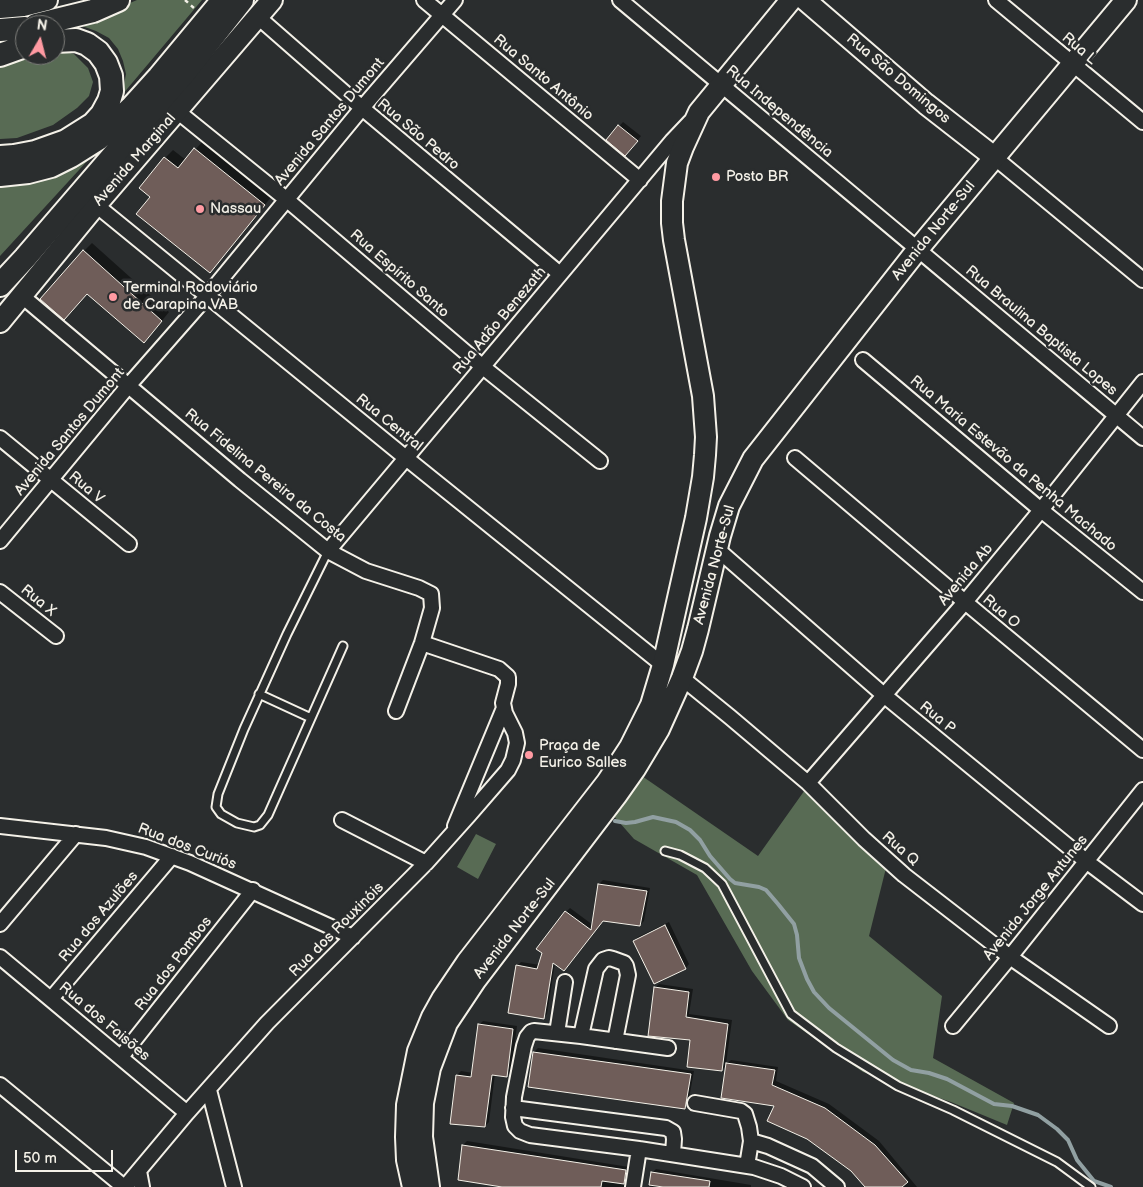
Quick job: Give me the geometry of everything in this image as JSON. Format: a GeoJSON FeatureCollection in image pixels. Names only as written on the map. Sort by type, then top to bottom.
{"type":"FeatureCollection","features":[{"type":"Feature","properties":{"kind":"main road"},"geometry":{"type":"LineString","coordinates":[[0,8],[23,6],[46,0]]}},
{"type":"Feature","properties":{"kind":"main road"},"geometry":{"type":"LineString","coordinates":[[65,19],[93,11],[118,0]]}},
{"type":"Feature","properties":{"kind":"main road"},"geometry":{"type":"LineString","coordinates":[[0,157],[68,149],[98,139],[159,78],[223,0]]}},
{"type":"Feature","properties":{"kind":"main road"},"geometry":{"type":"LineString","coordinates":[[0,285],[186,71],[242,0]]}},
{"type":"Feature","properties":{"kind":"main road","name":"Avenida Marginal"},"geometry":{"type":"LineString","coordinates":[[0,322],[96,204],[272,0]]}},
{"type":"Feature","properties":{"kind":"main road","name":"Avenida Norte-Sul"},"geometry":{"type":"LineString","coordinates":[[413,1187],[407,1160],[407,1105],[418,1051],[432,1017],[467,962],[588,808],[630,747],[651,705],[696,518],[705,455],[703,396],[672,223],[672,201],[677,163],[699,112],[791,0]]}},
{"type":"Feature","properties":{"kind":"main road","name":"Rua São Domingos"},"geometry":{"type":"LineString","coordinates":[[804,0],[926,104],[994,157]]}},
{"type":"Feature","properties":{"kind":"main road","name":"Avenida Norte-Sul"},"geometry":{"type":"LineString","coordinates":[[429,1187],[422,1137],[422,1103],[430,1068],[447,1023],[475,981],[598,821],[630,776],[659,729],[682,678],[698,629],[729,506],[753,459],[918,249],[1126,0]]}},
{"type":"Feature","properties":{"kind":"main road"},"geometry":{"type":"LineString","coordinates":[[0,38],[15,34]]}},
{"type":"Feature","properties":{"kind":"main road"},"geometry":{"type":"LineString","coordinates":[[0,55],[15,39]]}},
{"type":"Feature","properties":{"kind":"main road"},"geometry":{"type":"LineString","coordinates":[[0,175],[28,172],[51,166],[102,114],[110,101],[112,91],[111,76],[106,63],[98,52],[87,44],[76,40],[65,41]]}},
{"type":"Feature","properties":{"kind":"street","name":"Rua Santo Antônio"},"geometry":{"type":"LineString","coordinates":[[424,0],[640,180]]}},
{"type":"Feature","properties":{"kind":"street","name":"Avenida Santos Dumont"},"geometry":{"type":"LineString","coordinates":[[0,541],[129,385],[208,295],[362,108],[455,0]]}},
{"type":"Feature","properties":{"kind":"street","name":"Rua Independência"},"geometry":{"type":"LineString","coordinates":[[620,0],[918,249]]}},
{"type":"Feature","properties":{"kind":"street","name":"Rua L"},"geometry":{"type":"LineString","coordinates":[[996,0],[1143,122]]}},
{"type":"Feature","properties":{"kind":"street","name":"Rua São Pedro"},"geometry":{"type":"LineString","coordinates":[[258,17],[362,108],[560,274]]}},
{"type":"Feature","properties":{"kind":"street","name":"Rua Espírito Santo"},"geometry":{"type":"LineString","coordinates":[[177,111],[286,199],[483,367],[600,461]]}},
{"type":"Feature","properties":{"kind":"street","name":"Rua Adão Benezath"},"geometry":{"type":"LineString","coordinates":[[328,551],[672,141],[699,112]]}},
{"type":"Feature","properties":{"kind":"street"},"geometry":{"type":"LineString","coordinates":[[994,157],[1143,280]]}},
{"type":"Feature","properties":{"kind":"street","name":"Rua Central"},"geometry":{"type":"LineString","coordinates":[[96,204],[662,665]]}},
{"type":"Feature","properties":{"kind":"street","name":"Rua Braulina Baptista Lopes"},"geometry":{"type":"LineString","coordinates":[[918,249],[1143,438]]}},
{"type":"Feature","properties":{"kind":"street","name":"Rua Fidelina Pereira da Costa"},"geometry":{"type":"LineString","coordinates":[[22,296],[83,350],[129,385],[240,480],[328,551],[366,571],[432,594],[432,608],[422,643],[396,711]]}},
{"type":"Feature","properties":{"kind":"street","name":"Rua Maria Estevão da Penha Machado"},"geometry":{"type":"LineString","coordinates":[[863,360],[1041,510],[1143,592]]}},
{"type":"Feature","properties":{"kind":"street","name":"Avenida Ab"},"geometry":{"type":"LineString","coordinates":[[808,783],[885,696],[1041,510],[1143,382]]}},
{"type":"Feature","properties":{"kind":"street","name":"Rua V"},"geometry":{"type":"LineString","coordinates":[[0,438],[128,544]]}},
{"type":"Feature","properties":{"kind":"street","name":"Rua O"},"geometry":{"type":"LineString","coordinates":[[795,458],[964,602],[1143,750]]}},
{"type":"Feature","properties":{"kind":"street","name":"Rua P"},"geometry":{"type":"LineString","coordinates":[[717,549],[885,696],[1086,860],[1143,904]]}},
{"type":"Feature","properties":{"kind":"street","name":"Rua X"},"geometry":{"type":"LineString","coordinates":[[0,592],[56,636]]}},
{"type":"Feature","properties":{"kind":"street"},"geometry":{"type":"LineString","coordinates":[[422,643],[499,669],[508,677],[504,708],[450,836]]}},
{"type":"Feature","properties":{"kind":"street","name":"Rua Q"},"geometry":{"type":"LineString","coordinates":[[682,678],[808,783],[864,839],[904,875],[1010,957],[1109,1026]]}},
{"type":"Feature","properties":{"kind":"street","name":"Rua dos Rouxinóis"},"geometry":{"type":"LineString","coordinates":[[125,1187],[187,1113],[267,1023],[426,864],[508,770],[513,760],[517,743],[515,733],[504,708]]}},
{"type":"Feature","properties":{"kind":"street","name":"Avenida Jorge Antunes"},"geometry":{"type":"LineString","coordinates":[[952,1026],[1010,957],[1143,790]]}},
{"type":"Feature","properties":{"kind":"street"},"geometry":{"type":"LineString","coordinates":[[342,820],[426,864]]}},
{"type":"Feature","properties":{"kind":"street","name":"Rua dos Curiós"},"geometry":{"type":"LineString","coordinates":[[0,826],[129,842],[172,856],[253,890],[352,937]]}},
{"type":"Feature","properties":{"kind":"street"},"geometry":{"type":"LineString","coordinates":[[0,924],[76,834]]}},
{"type":"Feature","properties":{"kind":"street","name":"Rua dos Azulões"},"geometry":{"type":"LineString","coordinates":[[51,998],[172,856]]}},
{"type":"Feature","properties":{"kind":"street","name":"Rua dos Pombos"},"geometry":{"type":"LineString","coordinates":[[121,1057],[253,890]]}},
{"type":"Feature","properties":{"kind":"street","name":"Rua dos Faisões"},"geometry":{"type":"LineString","coordinates":[[0,957],[187,1113]]}},
{"type":"Feature","properties":{"kind":"street"},"geometry":{"type":"LineString","coordinates":[[581,1036],[596,969],[605,959],[619,960],[626,966],[628,975],[615,1042]]}},
{"type":"Feature","properties":{"kind":"street"},"geometry":{"type":"LineString","coordinates":[[558,1033],[565,982]]}},
{"type":"Feature","properties":{"kind":"street"},"geometry":{"type":"LineString","coordinates":[[668,1048],[534,1031],[528,1035],[524,1046],[513,1108],[514,1126],[524,1133],[747,1166],[782,1176],[803,1187]]}},
{"type":"Feature","properties":{"kind":"street"},"geometry":{"type":"LineString","coordinates":[[0,1085],[125,1187]]}},
{"type":"Feature","properties":{"kind":"street"},"geometry":{"type":"LineString","coordinates":[[208,1090],[234,1187]]}},
{"type":"Feature","properties":{"kind":"street"},"geometry":{"type":"LineString","coordinates":[[696,1103],[742,1111],[745,1114],[751,1141],[747,1166]]}},
{"type":"Feature","properties":{"kind":"street"},"geometry":{"type":"LineString","coordinates":[[513,1108],[666,1128],[672,1132],[674,1139],[673,1154]]}},
{"type":"Feature","properties":{"kind":"street"},"geometry":{"type":"LineString","coordinates":[[751,1141],[768,1146],[812,1166],[837,1187]]}},
{"type":"Feature","properties":{"kind":"street"},"geometry":{"type":"LineString","coordinates":[[633,1187],[639,1149]]}},
{"type":"Feature","properties":{"kind":"street"},"geometry":{"type":"LineString","coordinates":[[139,1171],[142,1187]]}},
{"type":"Feature","properties":{"kind":"lane"},"geometry":{"type":"LineString","coordinates":[[328,551],[259,694],[216,801],[219,812],[238,823],[254,827],[260,825],[268,815],[344,646]]}},
{"type":"Feature","properties":{"kind":"lane"},"geometry":{"type":"LineString","coordinates":[[259,694],[311,718]]}},
{"type":"Feature","properties":{"kind":"lane"},"geometry":{"type":"LineString","coordinates":[[665,851],[680,855],[705,868],[722,884],[791,1014],[836,1048],[898,1086],[953,1110],[1057,1162],[1091,1187]]}},
{"type":"Feature","properties":{"kind":"green space"},"geometry":{"type":"Polygon","coordinates":[[[137,0],[202,0],[122,95],[126,74],[118,49],[109,38],[82,26],[65,28],[137,0]]]}},
{"type":"Feature","properties":{"kind":"green space"},"geometry":{"type":"Polygon","coordinates":[[[65,51],[74,54],[88,68],[93,82],[89,96],[77,108],[53,125],[17,138],[0,139],[0,62],[15,58],[15,65],[65,65],[65,51]]]}},
{"type":"Feature","properties":{"kind":"green space"},"geometry":{"type":"Polygon","coordinates":[[[101,146],[0,256],[0,184],[101,146]]]}},
{"type":"Feature","properties":{"kind":"green space"},"geometry":{"type":"Polygon","coordinates":[[[639,774],[758,856],[807,787],[889,856],[869,936],[942,996],[933,1058],[1014,1103],[1007,1125],[951,1102],[863,1072],[788,1020],[752,971],[697,875],[634,839],[612,814],[639,774]]]}},
{"type":"Feature","properties":{"kind":"green space"},"geometry":{"type":"Polygon","coordinates":[[[476,834],[496,844],[478,879],[457,867],[476,834]]]}},
{"type":"Feature","properties":{"kind":"building"},"geometry":{"type":"Polygon","coordinates":[[[618,125],[638,141],[625,156],[606,140],[618,125]]]}},
{"type":"Feature","properties":{"kind":"building","name":"Nassau"},"geometry":{"type":"Polygon","coordinates":[[[194,148],[265,205],[210,273],[136,214],[150,197],[139,188],[164,157],[178,168],[194,148]]]}},
{"type":"Feature","properties":{"kind":"building","name":"Terminal Rodoviário de Carapina VAB"},"geometry":{"type":"Polygon","coordinates":[[[83,250],[162,321],[144,343],[87,294],[64,320],[40,299],[83,250]]]}},
{"type":"Feature","properties":{"kind":"building"},"geometry":{"type":"Polygon","coordinates":[[[598,884],[647,891],[640,926],[603,921],[564,971],[553,963],[544,1019],[508,1013],[516,965],[537,969],[542,953],[536,949],[565,911],[591,930],[598,884]]]}},
{"type":"Feature","properties":{"kind":"building"},"geometry":{"type":"Polygon","coordinates":[[[665,925],[686,969],[654,984],[633,941],[665,925]]]}},
{"type":"Feature","properties":{"kind":"building"},"geometry":{"type":"Polygon","coordinates":[[[654,987],[689,992],[686,1017],[728,1024],[722,1071],[687,1067],[690,1040],[648,1036],[654,987]]]}},
{"type":"Feature","properties":{"kind":"building"},"geometry":{"type":"Polygon","coordinates":[[[478,1024],[513,1029],[507,1077],[492,1075],[485,1127],[450,1124],[456,1075],[471,1077],[478,1024]]]}},
{"type":"Feature","properties":{"kind":"building"},"geometry":{"type":"Polygon","coordinates":[[[533,1052],[691,1074],[685,1109],[528,1087],[533,1052]]]}},
{"type":"Feature","properties":{"kind":"building"},"geometry":{"type":"Polygon","coordinates":[[[726,1063],[775,1070],[772,1085],[825,1108],[875,1145],[908,1182],[902,1187],[865,1187],[851,1171],[807,1139],[767,1121],[774,1106],[721,1098],[726,1063]]]}},
{"type":"Feature","properties":{"kind":"building"},"geometry":{"type":"Polygon","coordinates":[[[462,1145],[626,1170],[624,1184],[602,1181],[601,1187],[502,1187],[458,1180],[462,1145]]]}},
{"type":"Feature","properties":{"kind":"building"},"geometry":{"type":"Polygon","coordinates":[[[651,1172],[710,1181],[709,1187],[663,1187],[649,1185],[651,1172]]]}},
{"type":"Feature","properties":{"kind":"waterway"},"geometry":{"type":"LineString","coordinates":[[615,821],[626,823],[653,817],[676,822],[690,830],[730,879],[735,883],[766,890],[794,924],[799,958],[807,979],[814,992],[829,1008],[893,1060],[911,1070],[947,1079],[994,1104],[1012,1106],[1038,1115],[1068,1140],[1077,1160],[1094,1181],[1111,1187]]}},
{"type":"Feature","properties":{"kind":"place","name":"Posto BR"},"geometry":{"type":"Point","coordinates":[716,177]}},
{"type":"Feature","properties":{"kind":"place","name":"Nassau"},"geometry":{"type":"Point","coordinates":[200,209]}},
{"type":"Feature","properties":{"kind":"place","name":"Terminal Rodoviário de Carapina VAB"},"geometry":{"type":"Point","coordinates":[113,297]}},
{"type":"Feature","properties":{"kind":"place","name":"Praça de Eurico Salles"},"geometry":{"type":"Point","coordinates":[529,755]}}]}
